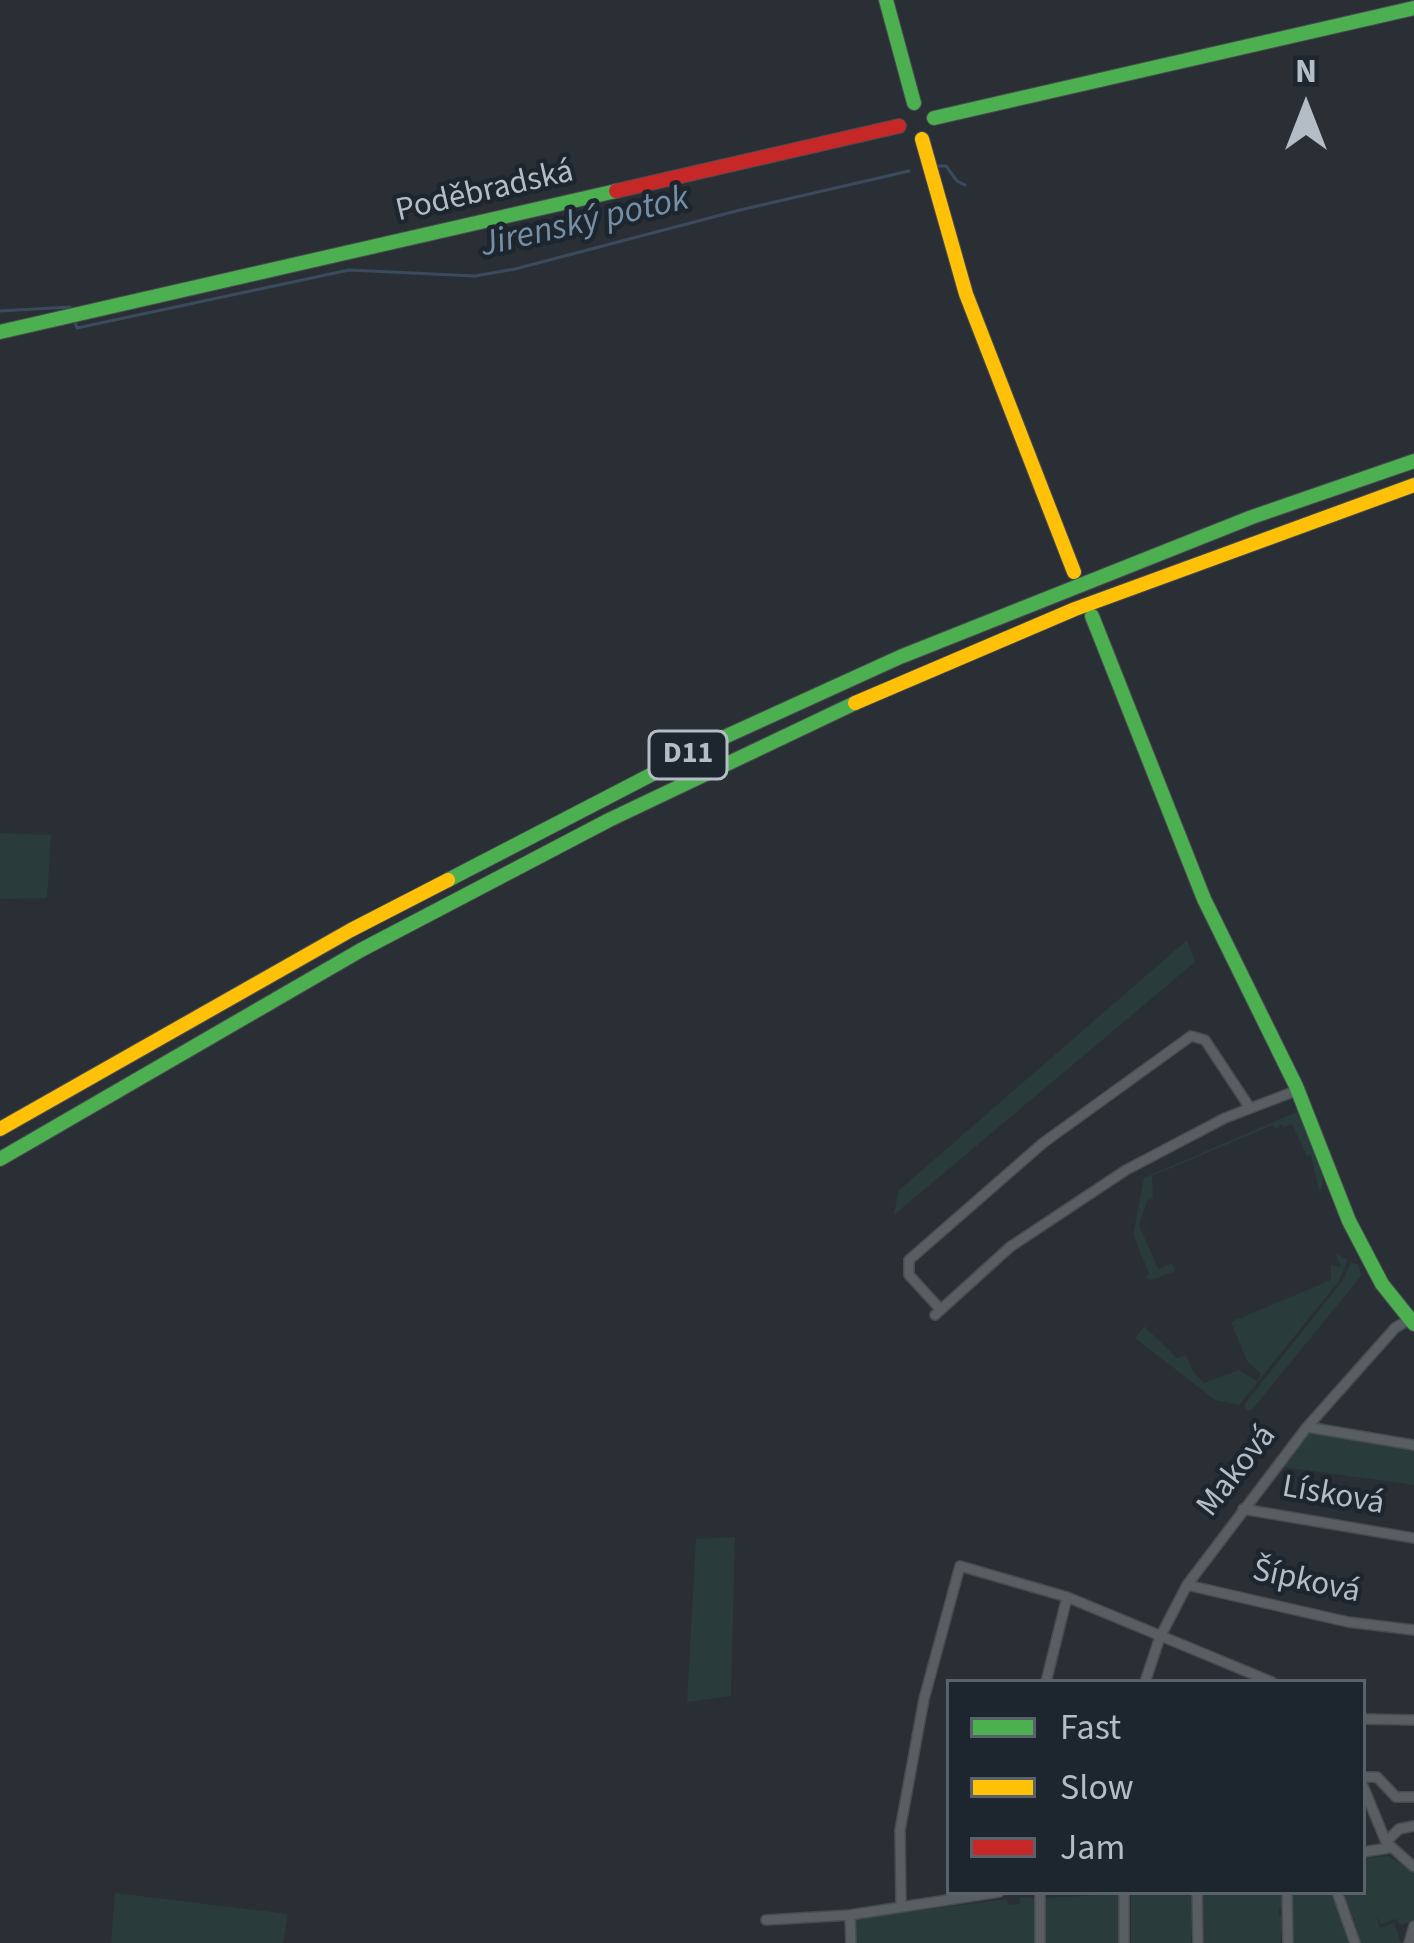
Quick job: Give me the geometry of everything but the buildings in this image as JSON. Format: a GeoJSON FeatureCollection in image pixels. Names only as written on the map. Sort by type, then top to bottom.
{"type":"FeatureCollection","features":[{"type":"Feature","properties":{"kind":"main road"},"geometry":{"type":"LineString","coordinates":[[886,0],[914,103]]}},
{"type":"Feature","properties":{"kind":"main road"},"geometry":{"type":"LineString","coordinates":[[934,118],[1414,8]]}},
{"type":"Feature","properties":{"kind":"main road"},"geometry":{"type":"LineString","coordinates":[[914,103],[924,105],[934,118],[933,128],[922,139],[908,137],[898,126],[901,112],[914,103]]}},
{"type":"Feature","properties":{"kind":"main road","name":"Poděbradská"},"geometry":{"type":"LineString","coordinates":[[0,332],[898,126]]}},
{"type":"Feature","properties":{"kind":"main road"},"geometry":{"type":"LineString","coordinates":[[922,139],[966,294],[1074,572]]}},
{"type":"Feature","properties":{"kind":"main road","name":"D11"},"geometry":{"type":"LineString","coordinates":[[0,1129],[351,930],[720,739],[1067,588],[1414,461]]}},
{"type":"Feature","properties":{"kind":"main road","name":"D11"},"geometry":{"type":"LineString","coordinates":[[0,1159],[361,950],[773,740],[1075,609],[1414,485]]}},
{"type":"Feature","properties":{"kind":"main road"},"geometry":{"type":"LineString","coordinates":[[1092,616],[1204,899],[1298,1090],[1333,1184],[1370,1262],[1412,1320]]}},
{"type":"Feature","properties":{"kind":"street"},"geometry":{"type":"LineString","coordinates":[[1250,1108],[1204,1040],[1191,1036],[1043,1143],[909,1260],[909,1275],[938,1313],[1010,1247],[1086,1195],[1164,1149],[1298,1090]]}},
{"type":"Feature","properties":{"kind":"street","name":"Maková"},"geometry":{"type":"LineString","coordinates":[[1146,1679],[1160,1637],[1187,1585],[1243,1509],[1307,1427],[1395,1328],[1412,1320]]}},
{"type":"Feature","properties":{"kind":"street"},"geometry":{"type":"LineString","coordinates":[[1307,1427],[1414,1445]]}},
{"type":"Feature","properties":{"kind":"street","name":"Lísková"},"geometry":{"type":"LineString","coordinates":[[1243,1509],[1414,1538]]}},
{"type":"Feature","properties":{"kind":"street"},"geometry":{"type":"LineString","coordinates":[[901,1907],[900,1830],[924,1699],[960,1566],[1067,1597],[1262,1679]]}},
{"type":"Feature","properties":{"kind":"street","name":"Šípková"},"geometry":{"type":"LineString","coordinates":[[1187,1585],[1348,1622],[1414,1630]]}},
{"type":"Feature","properties":{"kind":"street"},"geometry":{"type":"LineString","coordinates":[[1047,1679],[1067,1597]]}},
{"type":"Feature","properties":{"kind":"street"},"geometry":{"type":"LineString","coordinates":[[1366,1719],[1414,1720]]}},
{"type":"Feature","properties":{"kind":"street"},"geometry":{"type":"LineString","coordinates":[[1366,1780],[1377,1777],[1396,1797],[1414,1797]]}},
{"type":"Feature","properties":{"kind":"street"},"geometry":{"type":"LineString","coordinates":[[1366,1789],[1388,1845],[1414,1868]]}},
{"type":"Feature","properties":{"kind":"street"},"geometry":{"type":"LineString","coordinates":[[1366,1851],[1388,1845],[1402,1827],[1414,1826]]}},
{"type":"Feature","properties":{"kind":"street"},"geometry":{"type":"LineString","coordinates":[[766,1920],[850,1915],[979,1895]]}},
{"type":"Feature","properties":{"kind":"street"},"geometry":{"type":"LineString","coordinates":[[1040,1895],[1040,1943]]}},
{"type":"Feature","properties":{"kind":"street"},"geometry":{"type":"LineString","coordinates":[[1124,1895],[1124,1943]]}},
{"type":"Feature","properties":{"kind":"street"},"geometry":{"type":"LineString","coordinates":[[1197,1895],[1198,1943]]}},
{"type":"Feature","properties":{"kind":"street"},"geometry":{"type":"LineString","coordinates":[[1287,1895],[1288,1943]]}},
{"type":"Feature","properties":{"kind":"street"},"geometry":{"type":"LineString","coordinates":[[1338,1895],[1355,1943]]}},
{"type":"Feature","properties":{"kind":"street"},"geometry":{"type":"LineString","coordinates":[[850,1915],[850,1943]]}},
{"type":"Feature","properties":{"kind":"street"},"geometry":{"type":"LineString","coordinates":[[1409,1943],[1414,1926]]}},
{"type":"Feature","properties":{"kind":"shaded area"},"geometry":{"type":"Polygon","coordinates":[[[0,833],[51,835],[47,898],[0,899],[0,833]]]}},
{"type":"Feature","properties":{"kind":"shaded area"},"geometry":{"type":"Polygon","coordinates":[[[1187,940],[1195,962],[894,1215],[898,1191],[1187,940]]]}},
{"type":"Feature","properties":{"kind":"shaded area"},"geometry":{"type":"Polygon","coordinates":[[[1301,1110],[1322,1188],[1319,1190],[1311,1155],[1307,1156],[1292,1124],[1275,1129],[1273,1125],[1152,1176],[1153,1198],[1147,1201],[1139,1225],[1158,1269],[1172,1263],[1175,1271],[1145,1278],[1149,1273],[1133,1235],[1144,1178],[1301,1110]]]}},
{"type":"Feature","properties":{"kind":"shaded area"},"geometry":{"type":"Polygon","coordinates":[[[1336,1254],[1348,1260],[1338,1282],[1239,1405],[1215,1400],[1135,1338],[1144,1326],[1177,1358],[1186,1355],[1204,1383],[1239,1370],[1257,1381],[1261,1374],[1247,1361],[1231,1322],[1331,1280],[1331,1265],[1341,1267],[1336,1254]]]}},
{"type":"Feature","properties":{"kind":"shaded area"},"geometry":{"type":"Polygon","coordinates":[[[1351,1262],[1359,1265],[1361,1276],[1251,1411],[1246,1409],[1244,1405],[1343,1280],[1351,1262]]]}},
{"type":"Feature","properties":{"kind":"shaded area"},"geometry":{"type":"Polygon","coordinates":[[[1314,1433],[1414,1449],[1414,1485],[1284,1467],[1314,1433]]]}},
{"type":"Feature","properties":{"kind":"shaded area"},"geometry":{"type":"Polygon","coordinates":[[[735,1537],[731,1696],[687,1702],[696,1539],[735,1537]]]}},
{"type":"Feature","properties":{"kind":"shaded area"},"geometry":{"type":"Polygon","coordinates":[[[1389,1856],[1414,1873],[1414,1921],[1400,1925],[1396,1919],[1381,1924],[1376,1917],[1380,1928],[1394,1923],[1400,1941],[1406,1943],[1357,1943],[1355,1919],[1341,1895],[1366,1895],[1366,1858],[1389,1856]]]}},
{"type":"Feature","properties":{"kind":"shaded area"},"geometry":{"type":"Polygon","coordinates":[[[115,1893],[288,1914],[283,1943],[111,1943],[115,1893]]]}},
{"type":"Feature","properties":{"kind":"shaded area"},"geometry":{"type":"Polygon","coordinates":[[[1118,1895],[1118,1943],[1045,1943],[1045,1898],[1118,1895]]]}},
{"type":"Feature","properties":{"kind":"shaded area"},"geometry":{"type":"Polygon","coordinates":[[[1131,1895],[1193,1895],[1191,1943],[1131,1943],[1131,1895]]]}},
{"type":"Feature","properties":{"kind":"shaded area"},"geometry":{"type":"Polygon","coordinates":[[[1200,1895],[1284,1895],[1279,1908],[1283,1916],[1280,1943],[1201,1943],[1200,1895]]]}},
{"type":"Feature","properties":{"kind":"shaded area"},"geometry":{"type":"Polygon","coordinates":[[[1292,1895],[1336,1895],[1352,1943],[1293,1943],[1292,1895]]]}},
{"type":"Feature","properties":{"kind":"shaded area"},"geometry":{"type":"Polygon","coordinates":[[[1020,1897],[1034,1898],[1034,1943],[856,1943],[855,1919],[1007,1899],[1007,1905],[1020,1904],[1020,1897]]]}},
{"type":"Feature","properties":{"kind":"waterway","name":"Jirenský potok"},"geometry":{"type":"LineString","coordinates":[[937,166],[946,166],[965,185]]}},
{"type":"Feature","properties":{"kind":"waterway","name":"Jirenský potok"},"geometry":{"type":"LineString","coordinates":[[75,322],[77,328],[349,270],[475,276],[515,269],[909,171]]}},
{"type":"Feature","properties":{"kind":"waterway","name":"Jirenský potok"},"geometry":{"type":"LineString","coordinates":[[0,311],[70,307],[72,312]]}},
{"type":"Feature","properties":{"kind":"traffic: fast"},"geometry":{"type":"LineString","coordinates":[[886,0],[914,103]]}},
{"type":"Feature","properties":{"kind":"traffic: fast"},"geometry":{"type":"LineString","coordinates":[[934,118],[1414,8]]}},
{"type":"Feature","properties":{"kind":"traffic: fast"},"geometry":{"type":"LineString","coordinates":[[0,332],[616,191]]}},
{"type":"Feature","properties":{"kind":"traffic: fast"},"geometry":{"type":"LineString","coordinates":[[448,880],[720,739],[900,657],[1252,517],[1414,461]]}},
{"type":"Feature","properties":{"kind":"traffic: fast"},"geometry":{"type":"LineString","coordinates":[[1092,616],[1204,899],[1296,1086],[1349,1221],[1382,1284],[1414,1324]]}},
{"type":"Feature","properties":{"kind":"traffic: fast"},"geometry":{"type":"LineString","coordinates":[[0,1159],[361,950],[609,820],[855,703]]}},
{"type":"Feature","properties":{"kind":"traffic: slow"},"geometry":{"type":"LineString","coordinates":[[922,139],[966,294],[1074,572]]}},
{"type":"Feature","properties":{"kind":"traffic: slow"},"geometry":{"type":"LineString","coordinates":[[855,703],[1075,609],[1414,485]]}},
{"type":"Feature","properties":{"kind":"traffic: slow"},"geometry":{"type":"LineString","coordinates":[[0,1129],[448,880]]}},
{"type":"Feature","properties":{"kind":"traffic: jam"},"geometry":{"type":"LineString","coordinates":[[616,191],[899,126]]}}]}
